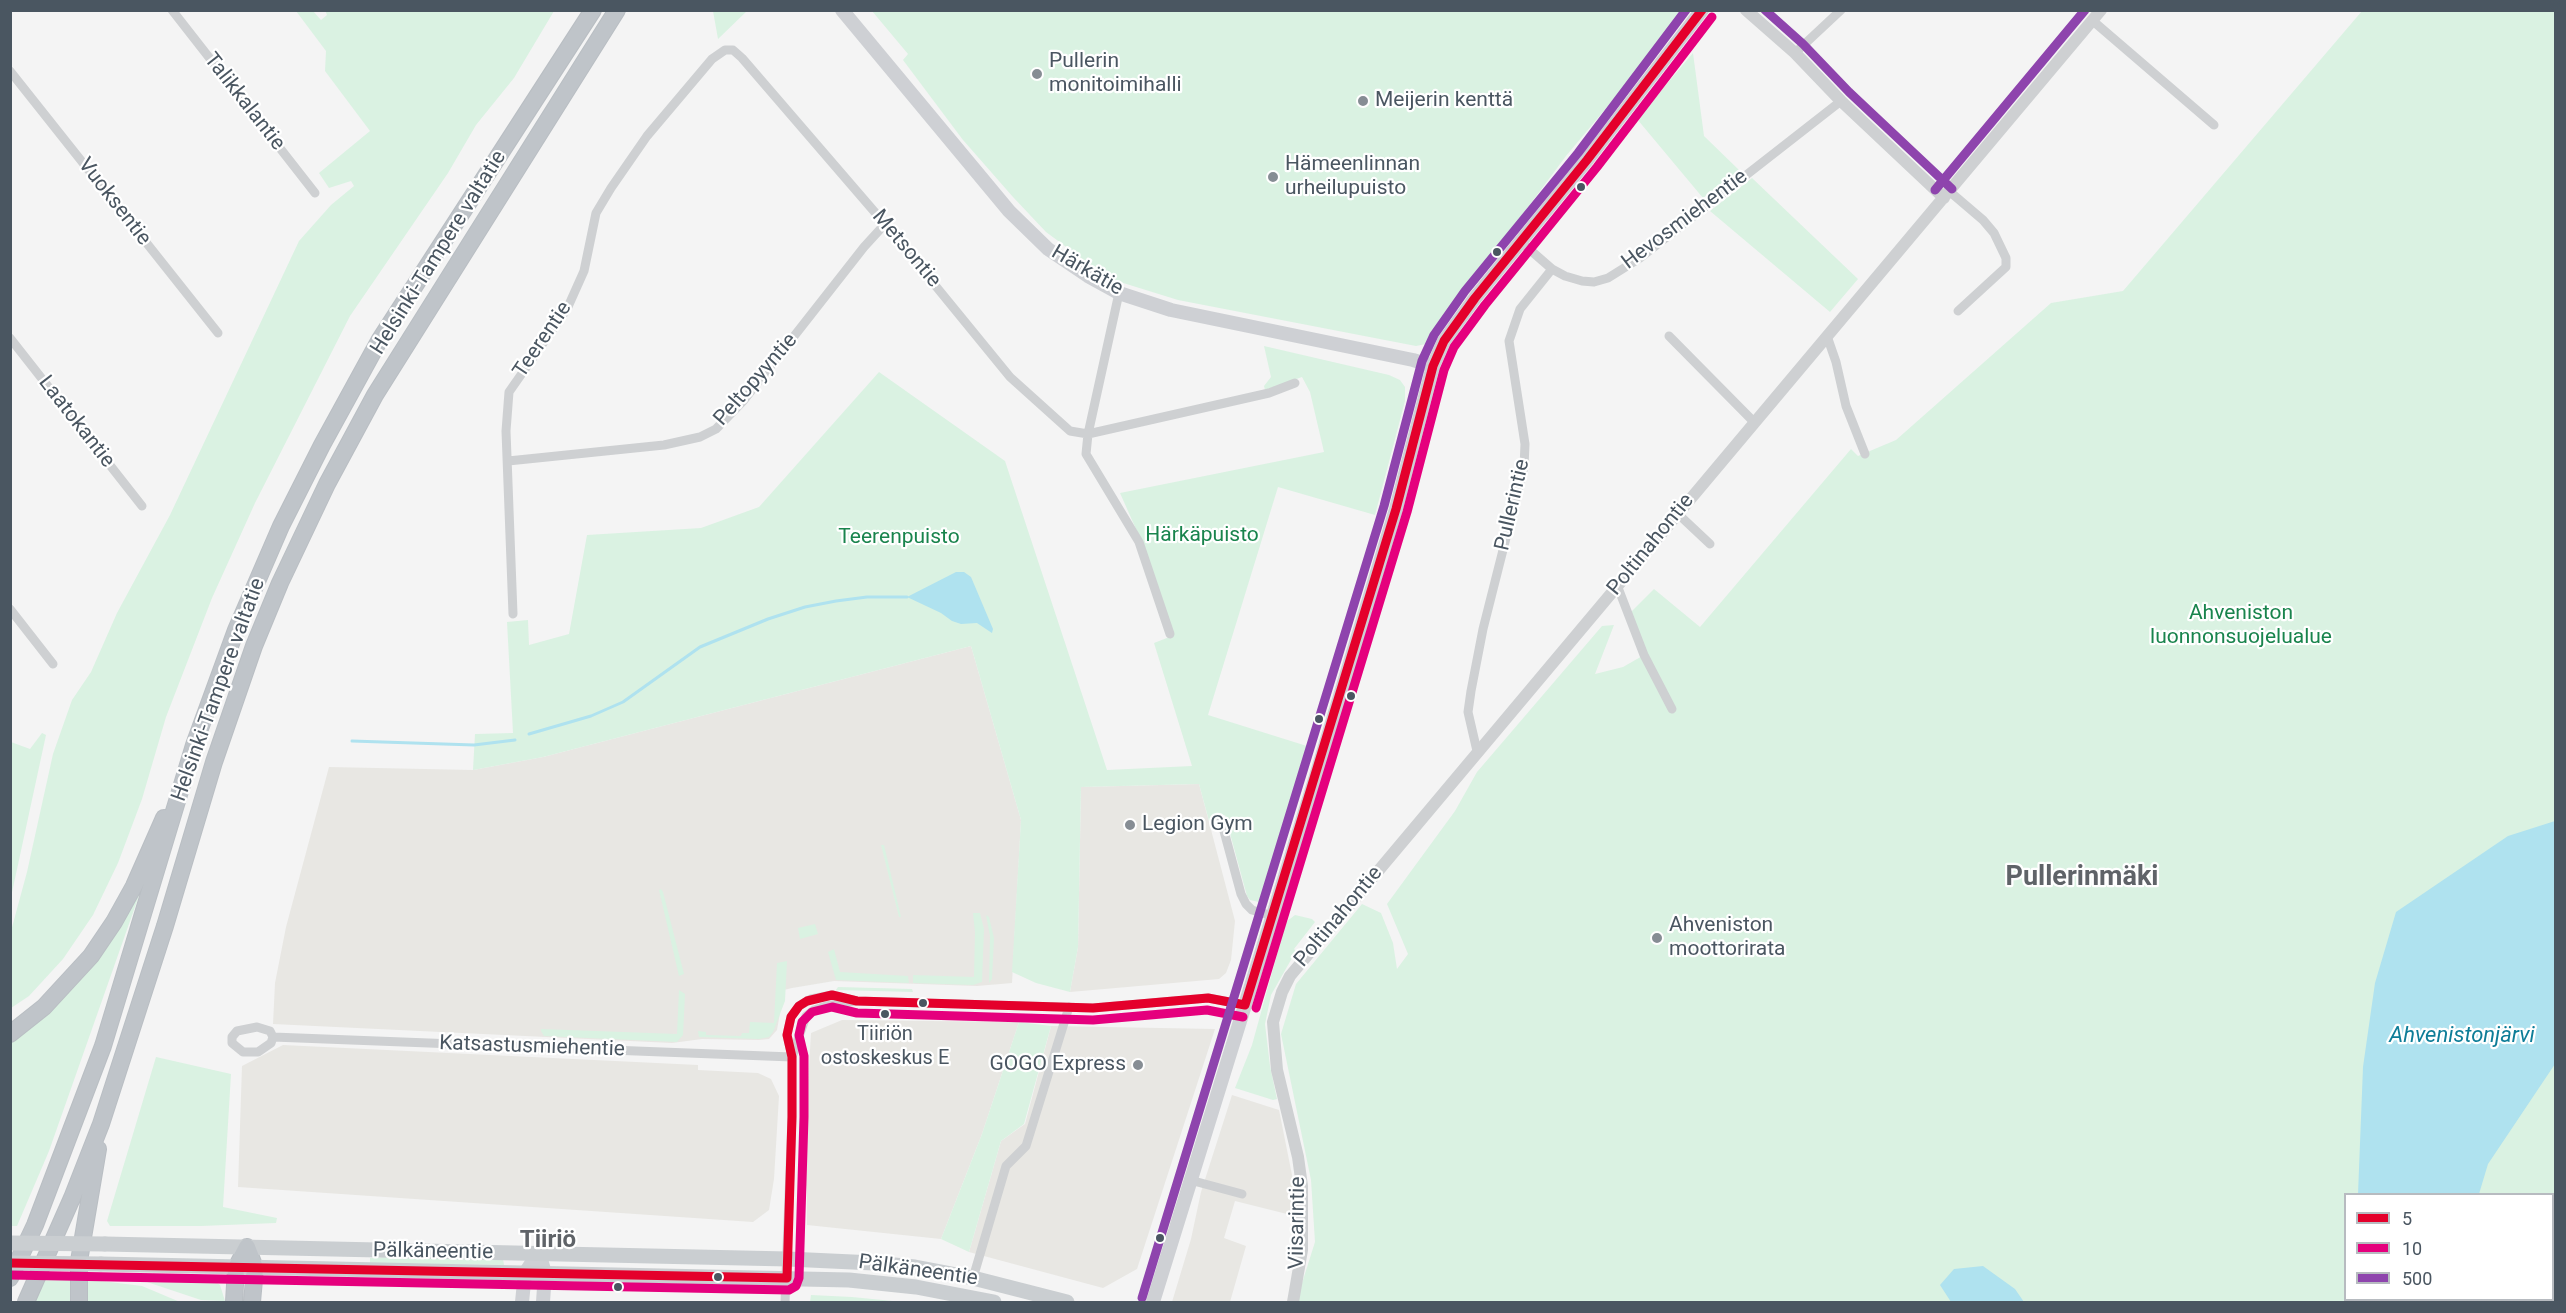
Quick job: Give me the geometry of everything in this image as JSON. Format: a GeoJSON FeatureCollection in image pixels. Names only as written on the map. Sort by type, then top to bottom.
{"type":"FeatureCollection","features":[{"type":"Feature","properties":{"kind":"highway","name":"Helsinki-Tampere valtatie"},"geometry":{"type":"LineString","coordinates":[[10,1278],[35,1225],[103,1046],[184,780],[236,630],[282,526],[322,445],[386,332],[593,10]]}},
{"type":"Feature","properties":{"kind":"highway","name":"Helsinki-Tampere valtatie"},"geometry":{"type":"LineString","coordinates":[[26,1302],[72,1198],[100,1124],[165,926],[214,762],[254,646],[280,583],[327,484],[375,395],[617,10]]}},
{"type":"Feature","properties":{"kind":"highway"},"geometry":{"type":"LineString","coordinates":[[10,1034],[52,999],[97,947],[134,886],[156,834],[184,780]]}},
{"type":"Feature","properties":{"kind":"highway"},"geometry":{"type":"LineString","coordinates":[[79,1302],[77,1282],[79,1261],[94,1183],[100,1124]]}},
{"type":"Feature","properties":{"kind":"highway"},"geometry":{"type":"LineString","coordinates":[[234,1302],[236,1268],[247,1247]]}},
{"type":"Feature","properties":{"kind":"highway"},"geometry":{"type":"LineString","coordinates":[[247,1247],[255,1268],[252,1302]]}},
{"type":"Feature","properties":{"kind":"main road","name":"Härkätie"},"geometry":{"type":"LineString","coordinates":[[842,10],[1009,211],[1048,249],[1088,276],[1119,292],[1171,310],[1433,366]]}},
{"type":"Feature","properties":{"kind":"main road"},"geometry":{"type":"LineString","coordinates":[[1153,1302],[1396,509],[1433,366],[1444,341],[1702,10]]}},
{"type":"Feature","properties":{"kind":"main road","name":"Pälkäneentie"},"geometry":{"type":"LineString","coordinates":[[10,1243],[788,1259],[884,1264],[973,1278],[1067,1302]]}},
{"type":"Feature","properties":{"kind":"main road"},"geometry":{"type":"LineString","coordinates":[[538,1253],[545,1273],[543,1302]]}},
{"type":"Feature","properties":{"kind":"main road"},"geometry":{"type":"LineString","coordinates":[[522,1302],[525,1273],[538,1253]]}},
{"type":"Feature","properties":{"kind":"main road","name":"Pälkäneentie"},"geometry":{"type":"LineString","coordinates":[[10,1263],[787,1278],[882,1282],[994,1302]]}},
{"type":"Feature","properties":{"kind":"street","name":"Talikkalantie"},"geometry":{"type":"LineString","coordinates":[[172,10],[315,193]]}},
{"type":"Feature","properties":{"kind":"street"},"geometry":{"type":"LineString","coordinates":[[1746,10],[1795,53],[1841,101],[1947,194],[1983,220],[1994,233],[2006,258],[2006,267],[1958,310]]}},
{"type":"Feature","properties":{"kind":"street"},"geometry":{"type":"LineString","coordinates":[[1795,53],[1841,10]]}},
{"type":"Feature","properties":{"kind":"street","name":"Poltinahontie"},"geometry":{"type":"LineString","coordinates":[[1286,1108],[1277,1070],[1274,1029],[1276,1007],[1290,976],[2102,10]]}},
{"type":"Feature","properties":{"kind":"street"},"geometry":{"type":"LineString","coordinates":[[2093,21],[2214,125]]}},
{"type":"Feature","properties":{"kind":"street","name":"Metsontie"},"geometry":{"type":"LineString","coordinates":[[733,50],[885,224],[1010,377],[1070,431],[1088,434]]}},
{"type":"Feature","properties":{"kind":"street","name":"Teerentie"},"geometry":{"type":"LineString","coordinates":[[513,614],[506,431],[509,392],[567,309],[584,271],[596,213],[648,136],[712,59],[718,53],[733,50]]}},
{"type":"Feature","properties":{"kind":"street","name":"Vuoksentie"},"geometry":{"type":"LineString","coordinates":[[10,71],[218,333]]}},
{"type":"Feature","properties":{"kind":"street","name":"Hevosmiehentie"},"geometry":{"type":"LineString","coordinates":[[1521,242],[1552,269],[1581,281],[1594,282],[1608,278],[1640,258],[1841,101]]}},
{"type":"Feature","properties":{"kind":"street","name":"Peltopyyntie"},"geometry":{"type":"LineString","coordinates":[[508,461],[664,445],[700,437],[716,429],[744,399],[864,247],[885,224]]}},
{"type":"Feature","properties":{"kind":"street","name":"Pullerintie"},"geometry":{"type":"LineString","coordinates":[[1477,751],[1468,712],[1471,691],[1483,629],[1524,467],[1526,444],[1509,340],[1520,309],[1552,269]]}},
{"type":"Feature","properties":{"kind":"street"},"geometry":{"type":"LineString","coordinates":[[1119,292],[1088,434],[1086,453],[1140,542],[1170,634]]}},
{"type":"Feature","properties":{"kind":"street"},"geometry":{"type":"LineString","coordinates":[[1669,336],[1755,422]]}},
{"type":"Feature","properties":{"kind":"street"},"geometry":{"type":"LineString","coordinates":[[1827,336],[1836,362],[1846,406],[1865,454]]}},
{"type":"Feature","properties":{"kind":"street","name":"Laatokantie"},"geometry":{"type":"LineString","coordinates":[[10,338],[142,506]]}},
{"type":"Feature","properties":{"kind":"street"},"geometry":{"type":"LineString","coordinates":[[1088,434],[1269,393],[1294,383]]}},
{"type":"Feature","properties":{"kind":"street"},"geometry":{"type":"LineString","coordinates":[[1677,513],[1710,544]]}},
{"type":"Feature","properties":{"kind":"street"},"geometry":{"type":"LineString","coordinates":[[1617,585],[1644,655],[1672,709]]}},
{"type":"Feature","properties":{"kind":"street"},"geometry":{"type":"LineString","coordinates":[[10,609],[53,664]]}},
{"type":"Feature","properties":{"kind":"street"},"geometry":{"type":"LineString","coordinates":[[1221,820],[1241,894],[1246,904],[1252,910],[1273,916]]}},
{"type":"Feature","properties":{"kind":"street"},"geometry":{"type":"LineString","coordinates":[[785,1302],[792,1057],[806,1016],[814,1010],[857,1001],[1093,1008],[1208,998],[1245,1005]]}},
{"type":"Feature","properties":{"kind":"street"},"geometry":{"type":"LineString","coordinates":[[973,1278],[1006,1166],[1026,1146],[1069,1007]]}},
{"type":"Feature","properties":{"kind":"street","name":"Katsastusmiehentie"},"geometry":{"type":"LineString","coordinates":[[273,1037],[792,1057]]}},
{"type":"Feature","properties":{"kind":"street","name":"Viisarintie"},"geometry":{"type":"LineString","coordinates":[[1286,1108],[1298,1157],[1302,1202],[1302,1250],[1293,1302]]}},
{"type":"Feature","properties":{"kind":"street"},"geometry":{"type":"LineString","coordinates":[[1191,1180],[1242,1194]]}},
{"type":"Feature","properties":{"kind":"shaded area"},"geometry":{"type":"Polygon","coordinates":[[[971,646],[1021,820],[1012,983],[977,986],[834,981],[792,988],[784,990],[777,1030],[769,1039],[759,1040],[702,1039],[672,1043],[273,1024],[275,983],[286,927],[329,767],[473,770],[543,757],[971,646]]]}},
{"type":"Feature","properties":{"kind":"shaded area"},"geometry":{"type":"Polygon","coordinates":[[[1199,784],[1235,921],[1231,960],[1226,973],[1219,979],[1070,992],[1078,947],[1081,787],[1199,784]]]}},
{"type":"Feature","properties":{"kind":"shaded area"},"geometry":{"type":"Polygon","coordinates":[[[842,1020],[1019,1022],[982,1134],[941,1239],[807,1225],[807,1191],[803,1167],[811,1033],[842,1020]]]}},
{"type":"Feature","properties":{"kind":"shaded area"},"geometry":{"type":"Polygon","coordinates":[[[1051,1026],[1215,1029],[1137,1269],[1103,1288],[969,1252],[1001,1141],[1025,1124],[1051,1026]]]}},
{"type":"Feature","properties":{"kind":"shaded area"},"geometry":{"type":"Polygon","coordinates":[[[283,1045],[698,1065],[698,1070],[758,1073],[771,1079],[779,1096],[774,1179],[769,1210],[753,1222],[238,1187],[242,1066],[283,1045]]]}},
{"type":"Feature","properties":{"kind":"shaded area"},"geometry":{"type":"Polygon","coordinates":[[[1232,1095],[1279,1110],[1294,1185],[1295,1216],[1235,1201],[1224,1238],[1246,1246],[1230,1302],[1172,1302],[1191,1239],[1201,1192],[1232,1095]]]}},
{"type":"Feature","properties":{"kind":"green space"},"geometry":{"type":"Polygon","coordinates":[[[325,10],[554,11],[514,78],[476,125],[448,173],[350,316],[255,503],[212,598],[166,717],[142,799],[118,863],[93,915],[63,959],[29,996],[11,1008],[11,931],[27,872],[53,754],[72,700],[91,672],[117,613],[170,515],[299,241],[331,205],[354,186],[351,181],[329,188],[319,173],[370,131],[325,71],[326,51],[296,11],[313,11],[321,20],[327,15],[325,10]]]}},
{"type":"Feature","properties":{"kind":"green space"},"geometry":{"type":"Polygon","coordinates":[[[713,10],[747,11],[718,39],[713,10]]]}},
{"type":"Feature","properties":{"kind":"green space","name":"Hämeenlinnan urheilupuisto"},"geometry":{"type":"Polygon","coordinates":[[[872,11],[1685,11],[1566,156],[1426,344],[1416,346],[1178,300],[1120,282],[1100,272],[1046,232],[963,140],[903,60],[908,54],[872,11]]]}},
{"type":"Feature","properties":{"kind":"green space","name":"Ahveniston luonnonsuojelualue"},"geometry":{"type":"Polygon","coordinates":[[[2362,11],[2555,11],[2555,1302],[1296,1302],[1315,1242],[1311,1180],[1281,1034],[1296,984],[1362,904],[1381,913],[1393,943],[1397,969],[1408,954],[1387,904],[1455,811],[1477,772],[1602,626],[1614,625],[1595,674],[1623,667],[1644,655],[1629,614],[1654,589],[1700,627],[1851,449],[1858,456],[1896,440],[2051,303],[2123,291],[2362,11]]]}},
{"type":"Feature","properties":{"kind":"green space"},"geometry":{"type":"Polygon","coordinates":[[[1693,53],[1704,136],[1739,170],[1703,198],[1637,119],[1693,53]]]}},
{"type":"Feature","properties":{"kind":"green space"},"geometry":{"type":"Polygon","coordinates":[[[1752,178],[1858,279],[1830,312],[1710,211],[1752,178]]]}},
{"type":"Feature","properties":{"kind":"green space","name":"Teerenpuisto"},"geometry":{"type":"Polygon","coordinates":[[[1264,346],[1389,375],[1400,380],[1405,387],[1405,401],[1375,515],[1278,487],[1208,715],[1310,747],[1263,903],[1250,900],[1247,896],[1225,815],[1209,821],[1199,784],[1081,787],[1078,947],[1070,992],[1036,983],[1012,972],[1021,820],[971,646],[543,757],[473,770],[475,734],[513,733],[507,622],[528,620],[529,645],[569,634],[587,535],[701,528],[759,507],[879,372],[1005,461],[1107,770],[1192,766],[1154,643],[1172,636],[1140,538],[1120,493],[1324,452],[1310,392],[1302,377],[1265,390],[1264,386],[1271,377],[1264,346]]]}},
{"type":"Feature","properties":{"kind":"green space"},"geometry":{"type":"Polygon","coordinates":[[[42,733],[46,735],[11,897],[11,742],[30,749],[42,733]]]}},
{"type":"Feature","properties":{"kind":"green space"},"geometry":{"type":"Polygon","coordinates":[[[881,845],[884,845],[901,917],[899,917],[881,845]]]}},
{"type":"Feature","properties":{"kind":"green space"},"geometry":{"type":"Polygon","coordinates":[[[142,887],[49,1151],[17,1226],[11,1226],[11,1040],[142,887]]]}},
{"type":"Feature","properties":{"kind":"green space"},"geometry":{"type":"Polygon","coordinates":[[[661,889],[684,974],[679,976],[659,890],[661,889]]]}},
{"type":"Feature","properties":{"kind":"green space"},"geometry":{"type":"Polygon","coordinates":[[[973,913],[980,913],[984,929],[982,982],[973,985],[913,983],[913,975],[974,977],[973,913]]]}},
{"type":"Feature","properties":{"kind":"green space"},"geometry":{"type":"Polygon","coordinates":[[[986,915],[989,917],[994,938],[992,979],[989,983],[990,936],[986,915]]]}},
{"type":"Feature","properties":{"kind":"green space"},"geometry":{"type":"Polygon","coordinates":[[[1295,915],[1312,919],[1315,922],[1294,949],[1296,951],[1271,995],[1265,1024],[1277,1099],[1273,1100],[1235,1088],[1252,1045],[1286,922],[1295,915]]]}},
{"type":"Feature","properties":{"kind":"green space"},"geometry":{"type":"Polygon","coordinates":[[[815,924],[818,934],[800,939],[798,928],[815,924]]]}},
{"type":"Feature","properties":{"kind":"green space"},"geometry":{"type":"Polygon","coordinates":[[[834,949],[840,972],[908,976],[909,983],[836,980],[828,952],[834,949]]]}},
{"type":"Feature","properties":{"kind":"green space"},"geometry":{"type":"Polygon","coordinates":[[[787,961],[785,1001],[769,1037],[759,1039],[699,1037],[698,1031],[706,1032],[706,1035],[741,1036],[742,1033],[749,1033],[750,1022],[774,1023],[777,963],[787,961]]]}},
{"type":"Feature","properties":{"kind":"green space"},"geometry":{"type":"Polygon","coordinates":[[[838,987],[912,989],[913,992],[836,990],[838,987]]]}},
{"type":"Feature","properties":{"kind":"green space"},"geometry":{"type":"Polygon","coordinates":[[[679,990],[685,994],[683,1035],[677,1042],[544,1036],[541,1031],[541,1029],[677,1034],[679,990]]]}},
{"type":"Feature","properties":{"kind":"green space"},"geometry":{"type":"Polygon","coordinates":[[[1019,1022],[1051,1026],[1024,1124],[1001,1141],[969,1252],[941,1239],[982,1134],[1019,1022]]]}},
{"type":"Feature","properties":{"kind":"green space"},"geometry":{"type":"Polygon","coordinates":[[[156,1057],[231,1074],[223,1207],[277,1218],[276,1223],[110,1226],[107,1221],[156,1057]]]}},
{"type":"Feature","properties":{"kind":"green space"},"geometry":{"type":"Polygon","coordinates":[[[414,1256],[503,1259],[504,1265],[370,1263],[370,1258],[414,1256]]]}},
{"type":"Feature","properties":{"kind":"green space"},"geometry":{"type":"Polygon","coordinates":[[[120,1273],[208,1276],[220,1285],[225,1301],[201,1300],[120,1273]]]}},
{"type":"Feature","properties":{"kind":"green space"},"geometry":{"type":"Polygon","coordinates":[[[45,1277],[72,1278],[73,1302],[35,1302],[45,1277]]]}},
{"type":"Feature","properties":{"kind":"green space"},"geometry":{"type":"Polygon","coordinates":[[[85,1279],[142,1286],[180,1302],[87,1302],[85,1279]]]}},
{"type":"Feature","properties":{"kind":"green space"},"geometry":{"type":"Polygon","coordinates":[[[811,1295],[852,1297],[903,1302],[810,1302],[811,1295]]]}},
{"type":"Feature","properties":{"kind":"water"},"geometry":{"type":"Polygon","coordinates":[[[956,572],[964,572],[971,577],[993,629],[992,633],[977,623],[961,624],[952,621],[941,613],[907,597],[956,572]]]}},
{"type":"Feature","properties":{"kind":"water","name":"Ahvenistonjärvi"},"geometry":{"type":"Polygon","coordinates":[[[2555,821],[2555,1064],[2488,1164],[2479,1193],[2358,1193],[2363,1067],[2375,983],[2396,912],[2508,836],[2555,821]]]}},
{"type":"Feature","properties":{"kind":"water"},"geometry":{"type":"Polygon","coordinates":[[[1983,1266],[2015,1289],[2024,1302],[1951,1302],[1940,1285],[1954,1269],[1983,1266]]]}},
{"type":"Feature","properties":{"kind":"waterway"},"geometry":{"type":"LineString","coordinates":[[529,734],[591,716],[623,702],[700,647],[768,619],[805,607],[836,601],[867,597],[907,597]]}},
{"type":"Feature","properties":{"kind":"waterway"},"geometry":{"type":"LineString","coordinates":[[352,741],[474,745],[515,740]]}},
{"type":"Feature","properties":{"kind":"transit line","name":"500"},"geometry":{"type":"LineString","coordinates":[[1142,1298],[1384,506],[1422,361],[1434,335],[1465,291],[1578,153],[1686,10]]}},
{"type":"Feature","properties":{"kind":"transit line","name":"5"},"geometry":{"type":"LineString","coordinates":[[1245,1005],[1396,509],[1433,366],[1444,341],[1475,298],[1587,160],[1702,10]]}},
{"type":"Feature","properties":{"kind":"transit line","name":"500"},"geometry":{"type":"LineString","coordinates":[[1765,10],[1952,189]]}},
{"type":"Feature","properties":{"kind":"transit line","name":"500"},"geometry":{"type":"LineString","coordinates":[[1935,190],[2085,10]]}},
{"type":"Feature","properties":{"kind":"transit line","name":"10"},"geometry":{"type":"LineString","coordinates":[[1256,1008],[1407,512],[1444,370],[1454,347],[1712,17]]}},
{"type":"Feature","properties":{"kind":"transit line","name":"5"},"geometry":{"type":"LineString","coordinates":[[10,1263],[787,1278],[792,1117],[792,1057],[787,1035],[791,1017],[799,1006],[807,1001],[832,995],[857,1001],[1093,1008],[1208,998],[1245,1005]]}},
{"type":"Feature","properties":{"kind":"transit line","name":"10"},"geometry":{"type":"LineString","coordinates":[[10,1275],[789,1290],[796,1286],[799,1278],[804,1117],[804,1056],[799,1035],[802,1022],[812,1012],[832,1007],[857,1013],[1093,1020],[1207,1010],[1243,1017]]}},
{"type":"Feature","properties":{"kind":"place","name":"Pullerin monitoimihalli"},"geometry":{"type":"Point","coordinates":[1037,74]}},
{"type":"Feature","properties":{"kind":"place","name":"Meijerin kenttä"},"geometry":{"type":"Point","coordinates":[1363,101]}},
{"type":"Feature","properties":{"kind":"place","name":"Hämeenlinnan urheilupuisto"},"geometry":{"type":"Point","coordinates":[1273,177]}},
{"type":"Feature","properties":{"kind":"place","name":"Legion Gym"},"geometry":{"type":"Point","coordinates":[1130,825]}},
{"type":"Feature","properties":{"kind":"place","name":"Ahveniston moottorirata"},"geometry":{"type":"Point","coordinates":[1657,938]}},
{"type":"Feature","properties":{"kind":"place","name":"Tiiriön ostoskeskus E"},"geometry":{"type":"Point","coordinates":[885,1014]}},
{"type":"Feature","properties":{"kind":"place","name":"GOGO Express"},"geometry":{"type":"Point","coordinates":[1138,1065]}},
{"type":"Feature","properties":{"kind":"district","name":"Pullerinmäki"},"geometry":{"type":"Point","coordinates":[2082,878]}},
{"type":"Feature","properties":{"kind":"district","name":"Tiiriö"},"geometry":{"type":"Point","coordinates":[548,1241]}},
{"type":"Feature","properties":{"kind":"park label","name":"Härkäpuisto"},"geometry":{"type":"Point","coordinates":[1202,536]}}]}
